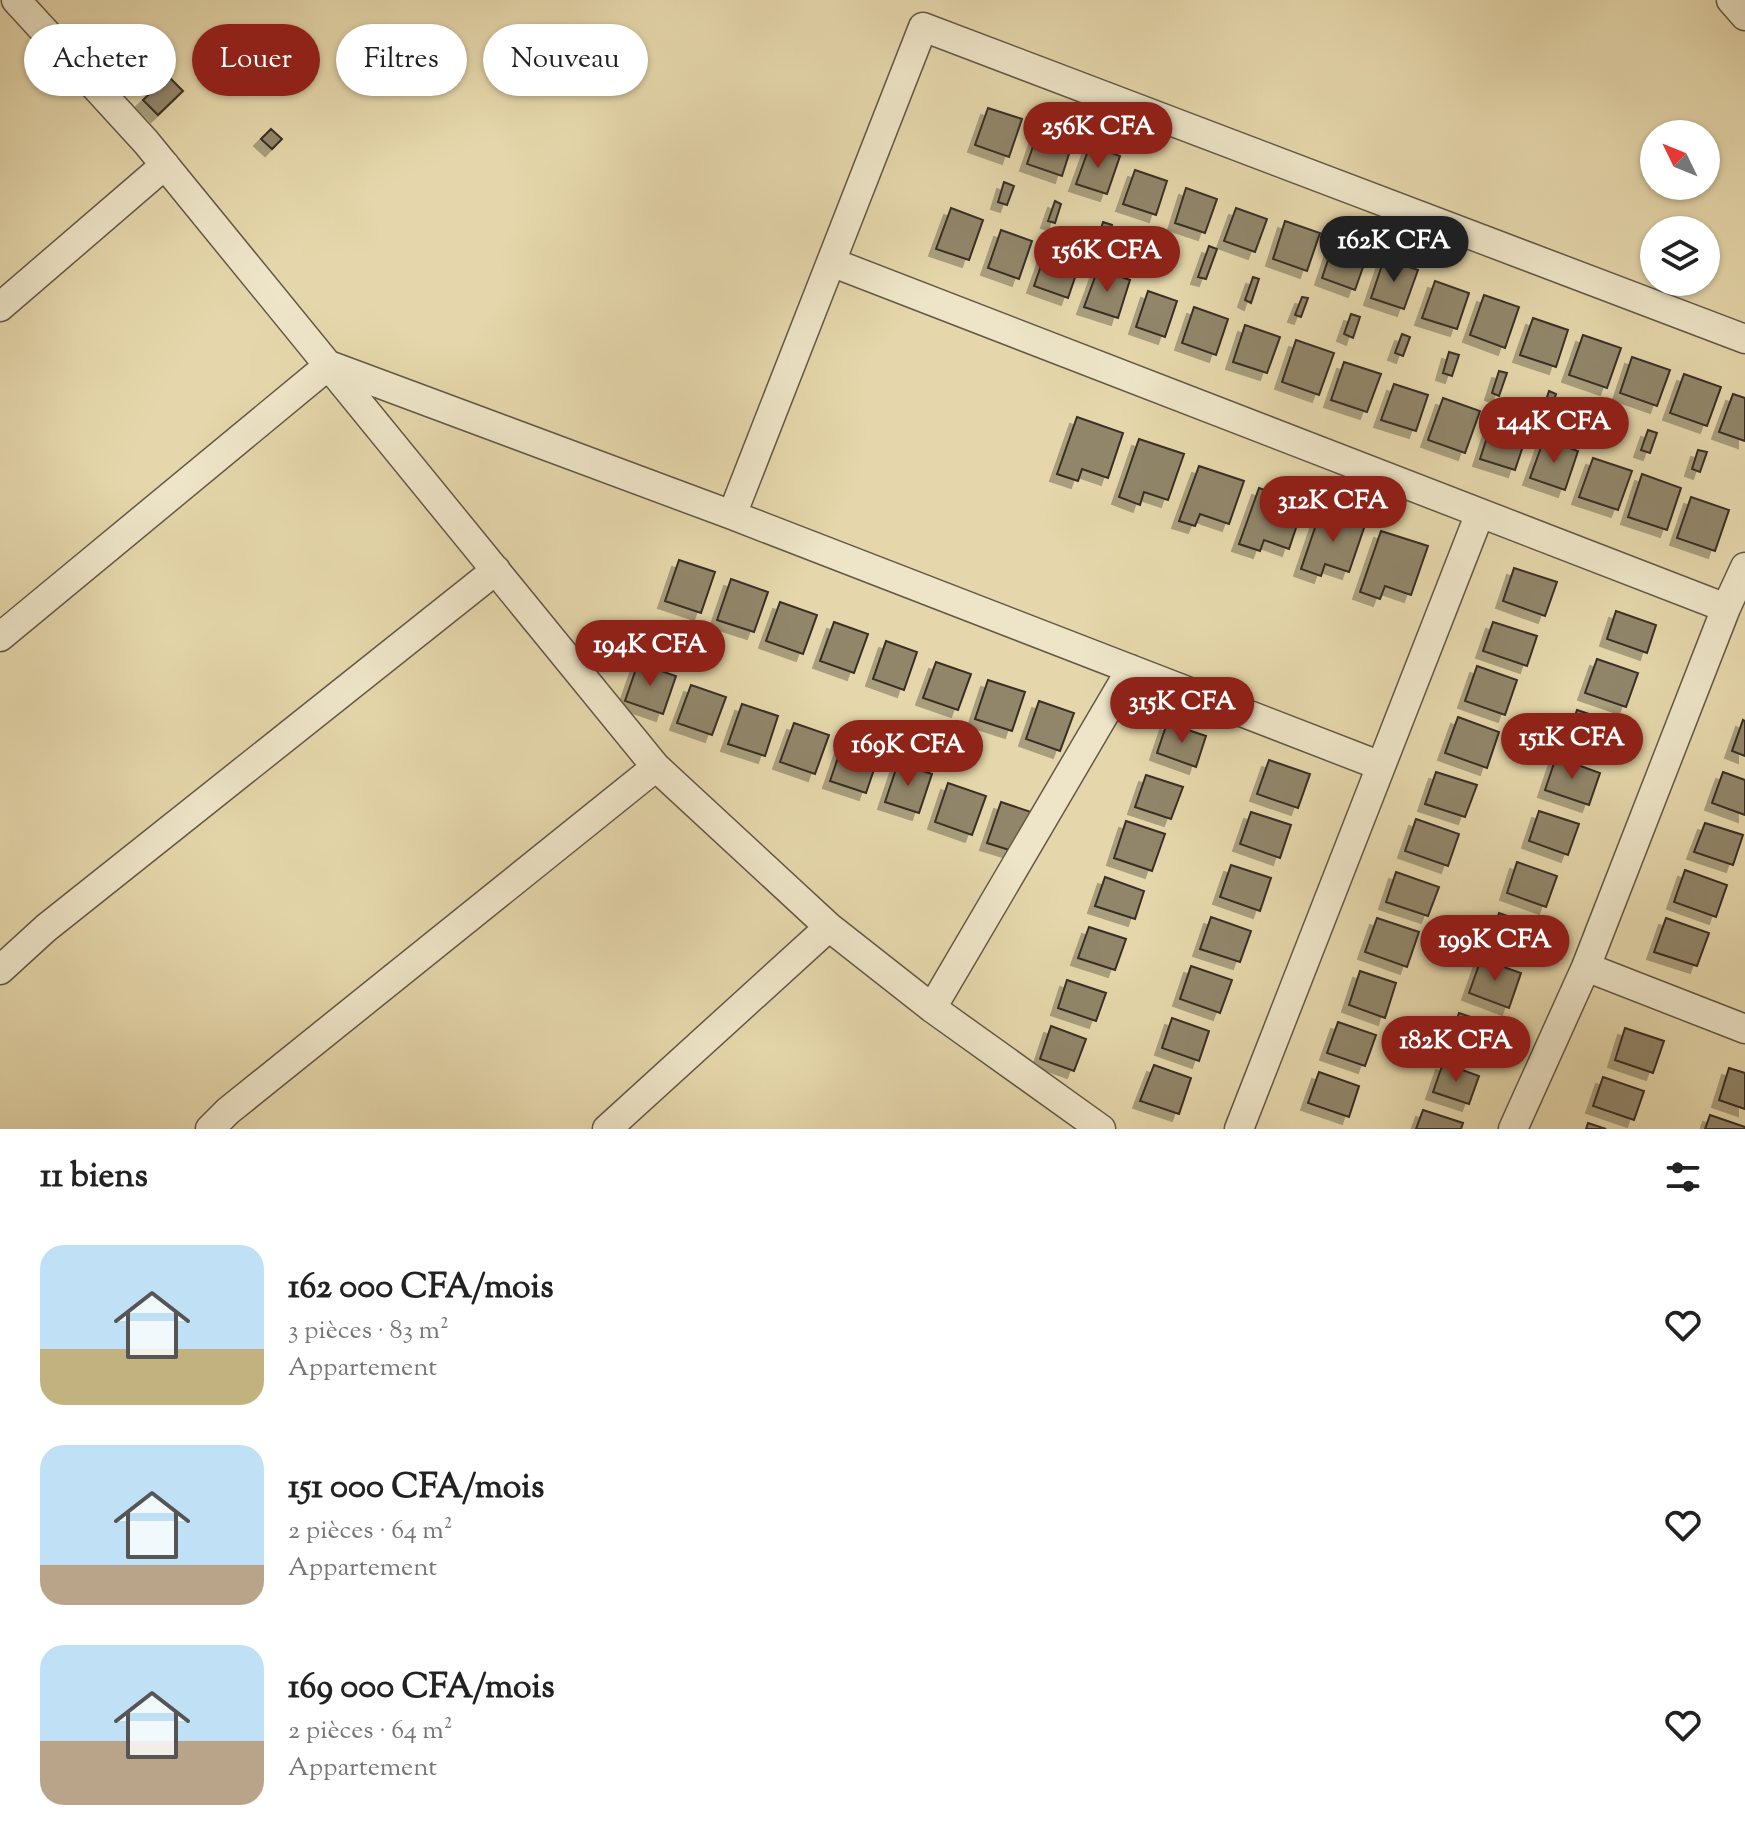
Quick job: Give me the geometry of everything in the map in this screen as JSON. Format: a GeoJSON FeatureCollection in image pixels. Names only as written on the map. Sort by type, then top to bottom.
{"type":"FeatureCollection","features":[{"type":"Feature","properties":{"kind":"street"},"geometry":{"type":"LineString","coordinates":[[16,0],[165,165],[656,767],[829,927],[932,1008],[1101,1129]]}},
{"type":"Feature","properties":{"kind":"street"},"geometry":{"type":"LineString","coordinates":[[1731,0],[1745,16]]}},
{"type":"Feature","properties":{"kind":"street"},"geometry":{"type":"LineString","coordinates":[[732,515],[923,27],[1745,339]]}},
{"type":"Feature","properties":{"kind":"street"},"geometry":{"type":"LineString","coordinates":[[0,307],[165,165]]}},
{"type":"Feature","properties":{"kind":"street"},"geometry":{"type":"LineString","coordinates":[[831,262],[1726,608]]}},
{"type":"Feature","properties":{"kind":"street"},"geometry":{"type":"LineString","coordinates":[[329,365],[732,515],[1381,766]]}},
{"type":"Feature","properties":{"kind":"street"},"geometry":{"type":"LineString","coordinates":[[0,637],[329,365]]}},
{"type":"Feature","properties":{"kind":"street"},"geometry":{"type":"LineString","coordinates":[[1239,1129],[1480,513]]}},
{"type":"Feature","properties":{"kind":"street"},"geometry":{"type":"LineString","coordinates":[[1513,1129],[1586,967],[1726,608],[1745,567]]}},
{"type":"Feature","properties":{"kind":"street"},"geometry":{"type":"LineString","coordinates":[[0,970],[58,918],[496,570]]}},
{"type":"Feature","properties":{"kind":"street"},"geometry":{"type":"LineString","coordinates":[[932,1008],[1131,669]]}},
{"type":"Feature","properties":{"kind":"street"},"geometry":{"type":"LineString","coordinates":[[210,1129],[228,1111],[656,767]]}},
{"type":"Feature","properties":{"kind":"street"},"geometry":{"type":"LineString","coordinates":[[607,1129],[829,927]]}},
{"type":"Feature","properties":{"kind":"street"},"geometry":{"type":"LineString","coordinates":[[1586,967],[1745,1029]]}},
{"type":"Feature","properties":{"kind":"building"},"geometry":{"type":"Polygon","coordinates":[[[176,84],[183,91],[158,115],[143,100],[147,96],[176,96],[176,84]]]}},
{"type":"Feature","properties":{"kind":"building"},"geometry":{"type":"Polygon","coordinates":[[[988,108],[1022,119],[1009,157],[975,145],[988,108]]]}},
{"type":"Feature","properties":{"kind":"building"},"geometry":{"type":"Polygon","coordinates":[[[1040,126],[1074,138],[1062,176],[1027,164],[1040,126]]]}},
{"type":"Feature","properties":{"kind":"building"},"geometry":{"type":"Polygon","coordinates":[[[271,129],[282,139],[272,149],[261,139],[271,129]]]}},
{"type":"Feature","properties":{"kind":"building"},"geometry":{"type":"Polygon","coordinates":[[[1090,145],[1120,156],[1107,194],[1076,184],[1090,145]]]}},
{"type":"Feature","properties":{"kind":"building"},"geometry":{"type":"Polygon","coordinates":[[[1135,170],[1167,181],[1156,215],[1123,204],[1135,170]]]}},
{"type":"Feature","properties":{"kind":"building"},"geometry":{"type":"Polygon","coordinates":[[[1004,182],[1014,186],[1007,205],[998,202],[1004,182]]]}},
{"type":"Feature","properties":{"kind":"building"},"geometry":{"type":"Polygon","coordinates":[[[1186,188],[1217,199],[1205,233],[1175,223],[1186,188]]]}},
{"type":"Feature","properties":{"kind":"building"},"geometry":{"type":"Polygon","coordinates":[[[1055,201],[1061,204],[1055,223],[1048,221],[1055,201]]]}},
{"type":"Feature","properties":{"kind":"building"},"geometry":{"type":"Polygon","coordinates":[[[951,208],[983,220],[969,260],[936,249],[951,208]]]}},
{"type":"Feature","properties":{"kind":"building"},"geometry":{"type":"Polygon","coordinates":[[[1236,208],[1267,219],[1255,252],[1224,241],[1236,208]]]}},
{"type":"Feature","properties":{"kind":"building"},"geometry":{"type":"Polygon","coordinates":[[[1285,221],[1320,233],[1307,271],[1273,259],[1285,221]]]}},
{"type":"Feature","properties":{"kind":"building"},"geometry":{"type":"Polygon","coordinates":[[[1103,222],[1112,225],[1106,244],[1097,241],[1103,222]]]}},
{"type":"Feature","properties":{"kind":"building"},"geometry":{"type":"Polygon","coordinates":[[[1001,230],[1032,241],[1019,279],[988,268],[1001,230]]]}},
{"type":"Feature","properties":{"kind":"building"},"geometry":{"type":"Polygon","coordinates":[[[1154,238],[1161,241],[1155,258],[1148,255],[1154,238]]]}},
{"type":"Feature","properties":{"kind":"building"},"geometry":{"type":"Polygon","coordinates":[[[1334,242],[1368,253],[1355,290],[1322,278],[1334,242]]]}},
{"type":"Feature","properties":{"kind":"building"},"geometry":{"type":"Polygon","coordinates":[[[1048,246],[1082,257],[1068,298],[1034,286],[1048,246]]]}},
{"type":"Feature","properties":{"kind":"building"},"geometry":{"type":"Polygon","coordinates":[[[1209,246],[1217,249],[1206,279],[1198,277],[1209,246]]]}},
{"type":"Feature","properties":{"kind":"building"},"geometry":{"type":"Polygon","coordinates":[[[1384,259],[1418,270],[1404,309],[1371,298],[1384,259]]]}},
{"type":"Feature","properties":{"kind":"building"},"geometry":{"type":"Polygon","coordinates":[[[1098,269],[1130,280],[1118,318],[1084,307],[1098,269]]]}},
{"type":"Feature","properties":{"kind":"building"},"geometry":{"type":"Polygon","coordinates":[[[1253,277],[1259,279],[1251,303],[1245,300],[1253,277]]]}},
{"type":"Feature","properties":{"kind":"building"},"geometry":{"type":"Polygon","coordinates":[[[1435,281],[1469,293],[1457,329],[1422,318],[1435,281]]]}},
{"type":"Feature","properties":{"kind":"building"},"geometry":{"type":"Polygon","coordinates":[[[1148,291],[1177,301],[1165,337],[1136,327],[1148,291]]]}},
{"type":"Feature","properties":{"kind":"building"},"geometry":{"type":"Polygon","coordinates":[[[1484,295],[1519,307],[1505,348],[1470,335],[1484,295]]]}},
{"type":"Feature","properties":{"kind":"building"},"geometry":{"type":"Polygon","coordinates":[[[1302,297],[1308,298],[1301,317],[1295,315],[1302,297]]]}},
{"type":"Feature","properties":{"kind":"building"},"geometry":{"type":"Polygon","coordinates":[[[1194,307],[1228,319],[1216,355],[1182,343],[1194,307]]]}},
{"type":"Feature","properties":{"kind":"building"},"geometry":{"type":"Polygon","coordinates":[[[1351,314],[1360,317],[1353,338],[1344,334],[1351,314]]]}},
{"type":"Feature","properties":{"kind":"building"},"geometry":{"type":"Polygon","coordinates":[[[1533,318],[1568,330],[1556,367],[1520,355],[1533,318]]]}},
{"type":"Feature","properties":{"kind":"building"},"geometry":{"type":"Polygon","coordinates":[[[1245,325],[1280,337],[1267,373],[1233,362],[1245,325]]]}},
{"type":"Feature","properties":{"kind":"building"},"geometry":{"type":"Polygon","coordinates":[[[1402,334],[1410,337],[1403,356],[1395,353],[1402,334]]]}},
{"type":"Feature","properties":{"kind":"building"},"geometry":{"type":"Polygon","coordinates":[[[1583,335],[1621,348],[1607,388],[1569,375],[1583,335]]]}},
{"type":"Feature","properties":{"kind":"building"},"geometry":{"type":"Polygon","coordinates":[[[1296,340],[1334,353],[1319,395],[1282,382],[1296,340]]]}},
{"type":"Feature","properties":{"kind":"building"},"geometry":{"type":"Polygon","coordinates":[[[1449,352],[1459,355],[1452,376],[1443,373],[1449,352]]]}},
{"type":"Feature","properties":{"kind":"building"},"geometry":{"type":"Polygon","coordinates":[[[1632,357],[1670,370],[1657,406],[1620,393],[1632,357]]]}},
{"type":"Feature","properties":{"kind":"building"},"geometry":{"type":"Polygon","coordinates":[[[1344,362],[1381,374],[1367,412],[1331,400],[1344,362]]]}},
{"type":"Feature","properties":{"kind":"building"},"geometry":{"type":"Polygon","coordinates":[[[1499,371],[1507,373],[1499,396],[1492,393],[1499,371]]]}},
{"type":"Feature","properties":{"kind":"building"},"geometry":{"type":"Polygon","coordinates":[[[1684,374],[1721,387],[1707,426],[1670,413],[1684,374]]]}},
{"type":"Feature","properties":{"kind":"building"},"geometry":{"type":"Polygon","coordinates":[[[1394,384],[1428,395],[1416,431],[1381,420],[1394,384]]]}},
{"type":"Feature","properties":{"kind":"building"},"geometry":{"type":"Polygon","coordinates":[[[1549,391],[1556,394],[1550,412],[1543,409],[1549,391]]]}},
{"type":"Feature","properties":{"kind":"building"},"geometry":{"type":"Polygon","coordinates":[[[1733,394],[1745,398],[1745,441],[1719,432],[1733,394]]]}},
{"type":"Feature","properties":{"kind":"building"},"geometry":{"type":"Polygon","coordinates":[[[1443,398],[1480,411],[1465,453],[1428,440],[1443,398]]]}},
{"type":"Feature","properties":{"kind":"building"},"geometry":{"type":"Polygon","coordinates":[[[1597,410],[1605,413],[1599,433],[1591,430],[1597,410]]]}},
{"type":"Feature","properties":{"kind":"building"},"geometry":{"type":"Polygon","coordinates":[[[1077,417],[1123,433],[1108,478],[1082,469],[1078,481],[1057,474],[1077,417]]]}},
{"type":"Feature","properties":{"kind":"building"},"geometry":{"type":"Polygon","coordinates":[[[1492,422],[1527,434],[1515,470],[1480,459],[1492,422]]]}},
{"type":"Feature","properties":{"kind":"building"},"geometry":{"type":"Polygon","coordinates":[[[1648,430],[1657,433],[1650,453],[1641,450],[1648,430]]]}},
{"type":"Feature","properties":{"kind":"building"},"geometry":{"type":"Polygon","coordinates":[[[1139,439],[1184,454],[1168,500],[1144,492],[1140,505],[1119,497],[1139,439]]]}},
{"type":"Feature","properties":{"kind":"building"},"geometry":{"type":"Polygon","coordinates":[[[1544,439],[1578,451],[1565,490],[1530,478],[1544,439]]]}},
{"type":"Feature","properties":{"kind":"building"},"geometry":{"type":"Polygon","coordinates":[[[1698,450],[1707,452],[1700,472],[1692,469],[1698,450]]]}},
{"type":"Feature","properties":{"kind":"building"},"geometry":{"type":"Polygon","coordinates":[[[1593,458],[1632,471],[1618,510],[1579,497],[1593,458]]]}},
{"type":"Feature","properties":{"kind":"building"},"geometry":{"type":"Polygon","coordinates":[[[1199,466],[1244,481],[1229,524],[1200,514],[1195,526],[1179,521],[1199,466]]]}},
{"type":"Feature","properties":{"kind":"building"},"geometry":{"type":"Polygon","coordinates":[[[1642,474],[1681,488],[1667,530],[1628,517],[1642,474]]]}},
{"type":"Feature","properties":{"kind":"building"},"geometry":{"type":"Polygon","coordinates":[[[1259,488],[1304,504],[1289,549],[1264,540],[1260,551],[1239,544],[1259,488]]]}},
{"type":"Feature","properties":{"kind":"building"},"geometry":{"type":"Polygon","coordinates":[[[1691,497],[1729,510],[1715,551],[1677,538],[1691,497]]]}},
{"type":"Feature","properties":{"kind":"building"},"geometry":{"type":"Polygon","coordinates":[[[1321,510],[1365,525],[1349,572],[1325,564],[1321,576],[1301,569],[1321,510]]]}},
{"type":"Feature","properties":{"kind":"building"},"geometry":{"type":"Polygon","coordinates":[[[1381,531],[1428,546],[1411,595],[1385,586],[1380,599],[1360,592],[1381,531]]]}},
{"type":"Feature","properties":{"kind":"building"},"geometry":{"type":"Polygon","coordinates":[[[679,560],[715,572],[701,613],[665,601],[679,560]]]}},
{"type":"Feature","properties":{"kind":"building"},"geometry":{"type":"Polygon","coordinates":[[[1514,568],[1557,582],[1545,616],[1503,601],[1514,568]]]}},
{"type":"Feature","properties":{"kind":"building"},"geometry":{"type":"Polygon","coordinates":[[[731,579],[768,592],[754,632],[717,620],[731,579]]]}},
{"type":"Feature","properties":{"kind":"building"},"geometry":{"type":"Polygon","coordinates":[[[780,602],[817,615],[803,654],[766,641],[780,602]]]}},
{"type":"Feature","properties":{"kind":"building"},"geometry":{"type":"Polygon","coordinates":[[[1616,611],[1656,625],[1647,653],[1607,639],[1616,611]]]}},
{"type":"Feature","properties":{"kind":"building"},"geometry":{"type":"Polygon","coordinates":[[[834,622],[868,634],[854,673],[820,661],[834,622]]]}},
{"type":"Feature","properties":{"kind":"building"},"geometry":{"type":"Polygon","coordinates":[[[1493,622],[1537,636],[1527,666],[1483,651],[1493,622]]]}},
{"type":"Feature","properties":{"kind":"building"},"geometry":{"type":"Polygon","coordinates":[[[886,641],[917,652],[904,690],[873,679],[886,641]]]}},
{"type":"Feature","properties":{"kind":"building"},"geometry":{"type":"Polygon","coordinates":[[[1597,659],[1638,673],[1626,707],[1585,693],[1597,659]]]}},
{"type":"Feature","properties":{"kind":"building"},"geometry":{"type":"Polygon","coordinates":[[[936,662],[971,674],[958,710],[923,698],[936,662]]]}},
{"type":"Feature","properties":{"kind":"building"},"geometry":{"type":"Polygon","coordinates":[[[638,663],[676,676],[663,714],[625,701],[638,663]]]}},
{"type":"Feature","properties":{"kind":"building"},"geometry":{"type":"Polygon","coordinates":[[[1477,666],[1517,680],[1505,715],[1465,701],[1477,666]]]}},
{"type":"Feature","properties":{"kind":"building"},"geometry":{"type":"Polygon","coordinates":[[[988,680],[1025,692],[1012,731],[975,719],[988,680]]]}},
{"type":"Feature","properties":{"kind":"building"},"geometry":{"type":"Polygon","coordinates":[[[691,685],[726,697],[712,735],[677,723],[691,685]]]}},
{"type":"Feature","properties":{"kind":"building"},"geometry":{"type":"Polygon","coordinates":[[[1039,701],[1074,713],[1060,751],[1026,739],[1039,701]]]}},
{"type":"Feature","properties":{"kind":"building"},"geometry":{"type":"Polygon","coordinates":[[[742,704],[778,716],[765,756],[728,744],[742,704]]]}},
{"type":"Feature","properties":{"kind":"building"},"geometry":{"type":"Polygon","coordinates":[[[1577,710],[1619,724],[1609,753],[1567,739],[1577,710]]]}},
{"type":"Feature","properties":{"kind":"building"},"geometry":{"type":"Polygon","coordinates":[[[1458,717],[1499,732],[1487,768],[1445,753],[1458,717]]]}},
{"type":"Feature","properties":{"kind":"building"},"geometry":{"type":"Polygon","coordinates":[[[1745,721],[1745,756],[1732,751],[1745,721]]]}},
{"type":"Feature","properties":{"kind":"building"},"geometry":{"type":"Polygon","coordinates":[[[794,723],[829,735],[815,774],[780,762],[794,723]]]}},
{"type":"Feature","properties":{"kind":"building"},"geometry":{"type":"Polygon","coordinates":[[[1167,723],[1206,736],[1196,767],[1157,753],[1167,723]]]}},
{"type":"Feature","properties":{"kind":"building"},"geometry":{"type":"Polygon","coordinates":[[[843,743],[879,755],[866,793],[830,781],[843,743]]]}},
{"type":"Feature","properties":{"kind":"building"},"geometry":{"type":"Polygon","coordinates":[[[1556,757],[1600,773],[1589,805],[1545,790],[1556,757]]]}},
{"type":"Feature","properties":{"kind":"building"},"geometry":{"type":"Polygon","coordinates":[[[1269,760],[1310,774],[1298,808],[1257,794],[1269,760]]]}},
{"type":"Feature","properties":{"kind":"building"},"geometry":{"type":"Polygon","coordinates":[[[898,763],[932,774],[919,813],[885,802],[898,763]]]}},
{"type":"Feature","properties":{"kind":"building"},"geometry":{"type":"Polygon","coordinates":[[[1436,772],[1477,785],[1465,817],[1425,804],[1436,772]]]}},
{"type":"Feature","properties":{"kind":"building"},"geometry":{"type":"Polygon","coordinates":[[[1723,772],[1745,780],[1745,815],[1712,803],[1723,772]]]}},
{"type":"Feature","properties":{"kind":"building"},"geometry":{"type":"Polygon","coordinates":[[[1146,775],[1183,787],[1171,819],[1135,807],[1146,775]]]}},
{"type":"Feature","properties":{"kind":"building"},"geometry":{"type":"Polygon","coordinates":[[[948,783],[986,796],[972,835],[935,822],[948,783]]]}},
{"type":"Feature","properties":{"kind":"building"},"geometry":{"type":"Polygon","coordinates":[[[1001,802],[1034,813],[1019,853],[987,843],[1001,802]]]}},
{"type":"Feature","properties":{"kind":"building"},"geometry":{"type":"Polygon","coordinates":[[[1539,811],[1579,824],[1568,855],[1529,841],[1539,811]]]}},
{"type":"Feature","properties":{"kind":"building"},"geometry":{"type":"Polygon","coordinates":[[[1251,812],[1291,825],[1280,858],[1240,844],[1251,812]]]}},
{"type":"Feature","properties":{"kind":"building"},"geometry":{"type":"Polygon","coordinates":[[[1416,819],[1459,834],[1448,866],[1405,851],[1416,819]]]}},
{"type":"Feature","properties":{"kind":"building"},"geometry":{"type":"Polygon","coordinates":[[[1126,821],[1165,834],[1152,871],[1114,858],[1126,821]]]}},
{"type":"Feature","properties":{"kind":"building"},"geometry":{"type":"Polygon","coordinates":[[[1705,823],[1743,835],[1733,865],[1694,852],[1705,823]]]}},
{"type":"Feature","properties":{"kind":"building"},"geometry":{"type":"Polygon","coordinates":[[[1517,862],[1557,876],[1546,907],[1507,893],[1517,862]]]}},
{"type":"Feature","properties":{"kind":"building"},"geometry":{"type":"Polygon","coordinates":[[[1231,865],[1271,878],[1260,911],[1220,897],[1231,865]]]}},
{"type":"Feature","properties":{"kind":"building"},"geometry":{"type":"Polygon","coordinates":[[[1685,870],[1727,885],[1716,917],[1674,902],[1685,870]]]}},
{"type":"Feature","properties":{"kind":"building"},"geometry":{"type":"Polygon","coordinates":[[[1396,872],[1439,887],[1428,916],[1386,902],[1396,872]]]}},
{"type":"Feature","properties":{"kind":"building"},"geometry":{"type":"Polygon","coordinates":[[[1105,877],[1144,891],[1135,919],[1095,906],[1105,877]]]}},
{"type":"Feature","properties":{"kind":"building"},"geometry":{"type":"Polygon","coordinates":[[[1499,913],[1539,927],[1529,954],[1489,941],[1499,913]]]}},
{"type":"Feature","properties":{"kind":"building"},"geometry":{"type":"Polygon","coordinates":[[[1211,917],[1251,931],[1240,962],[1200,949],[1211,917]]]}},
{"type":"Feature","properties":{"kind":"building"},"geometry":{"type":"Polygon","coordinates":[[[1377,918],[1419,932],[1407,967],[1365,952],[1377,918]]]}},
{"type":"Feature","properties":{"kind":"building"},"geometry":{"type":"Polygon","coordinates":[[[1666,918],[1709,933],[1697,966],[1654,952],[1666,918]]]}},
{"type":"Feature","properties":{"kind":"building"},"geometry":{"type":"Polygon","coordinates":[[[1089,927],[1126,939],[1115,970],[1078,958],[1089,927]]]}},
{"type":"Feature","properties":{"kind":"building"},"geometry":{"type":"Polygon","coordinates":[[[1481,959],[1521,973],[1509,1008],[1469,993],[1481,959]]]}},
{"type":"Feature","properties":{"kind":"building"},"geometry":{"type":"Polygon","coordinates":[[[1191,966],[1232,980],[1220,1013],[1180,999],[1191,966]]]}},
{"type":"Feature","properties":{"kind":"building"},"geometry":{"type":"Polygon","coordinates":[[[1360,971],[1396,983],[1385,1018],[1349,1005],[1360,971]]]}},
{"type":"Feature","properties":{"kind":"building"},"geometry":{"type":"Polygon","coordinates":[[[1067,980],[1106,993],[1096,1021],[1058,1008],[1067,980]]]}},
{"type":"Feature","properties":{"kind":"building"},"geometry":{"type":"Polygon","coordinates":[[[1459,1013],[1500,1027],[1490,1057],[1449,1042],[1459,1013]]]}},
{"type":"Feature","properties":{"kind":"building"},"geometry":{"type":"Polygon","coordinates":[[[1172,1018],[1209,1031],[1199,1061],[1162,1048],[1172,1018]]]}},
{"type":"Feature","properties":{"kind":"building"},"geometry":{"type":"Polygon","coordinates":[[[1338,1022],[1376,1035],[1365,1066],[1327,1053],[1338,1022]]]}},
{"type":"Feature","properties":{"kind":"building"},"geometry":{"type":"Polygon","coordinates":[[[1051,1026],[1086,1039],[1074,1071],[1040,1059],[1051,1026]]]}},
{"type":"Feature","properties":{"kind":"building"},"geometry":{"type":"Polygon","coordinates":[[[1625,1028],[1664,1041],[1653,1073],[1615,1060],[1625,1028]]]}},
{"type":"Feature","properties":{"kind":"building"},"geometry":{"type":"Polygon","coordinates":[[[1443,1063],[1479,1076],[1469,1104],[1433,1092],[1443,1063]]]}},
{"type":"Feature","properties":{"kind":"building"},"geometry":{"type":"Polygon","coordinates":[[[1154,1065],[1191,1078],[1179,1114],[1140,1101],[1154,1065]]]}},
{"type":"Feature","properties":{"kind":"building"},"geometry":{"type":"Polygon","coordinates":[[[1729,1068],[1745,1073],[1745,1109],[1719,1100],[1729,1068]]]}},
{"type":"Feature","properties":{"kind":"building"},"geometry":{"type":"Polygon","coordinates":[[[1319,1072],[1359,1086],[1349,1117],[1308,1103],[1319,1072]]]}},
{"type":"Feature","properties":{"kind":"building"},"geometry":{"type":"Polygon","coordinates":[[[1603,1077],[1644,1091],[1634,1120],[1593,1106],[1603,1077]]]}},
{"type":"Feature","properties":{"kind":"building"},"geometry":{"type":"Polygon","coordinates":[[[1423,1110],[1463,1123],[1461,1129],[1416,1129],[1423,1110]]]}},
{"type":"Feature","properties":{"kind":"building"},"geometry":{"type":"Polygon","coordinates":[[[1710,1115],[1745,1127],[1745,1129],[1705,1129],[1710,1115]]]}},
{"type":"Feature","properties":{"kind":"building"},"geometry":{"type":"Polygon","coordinates":[[[1588,1123],[1606,1129],[1586,1129],[1588,1123]]]}}]}
